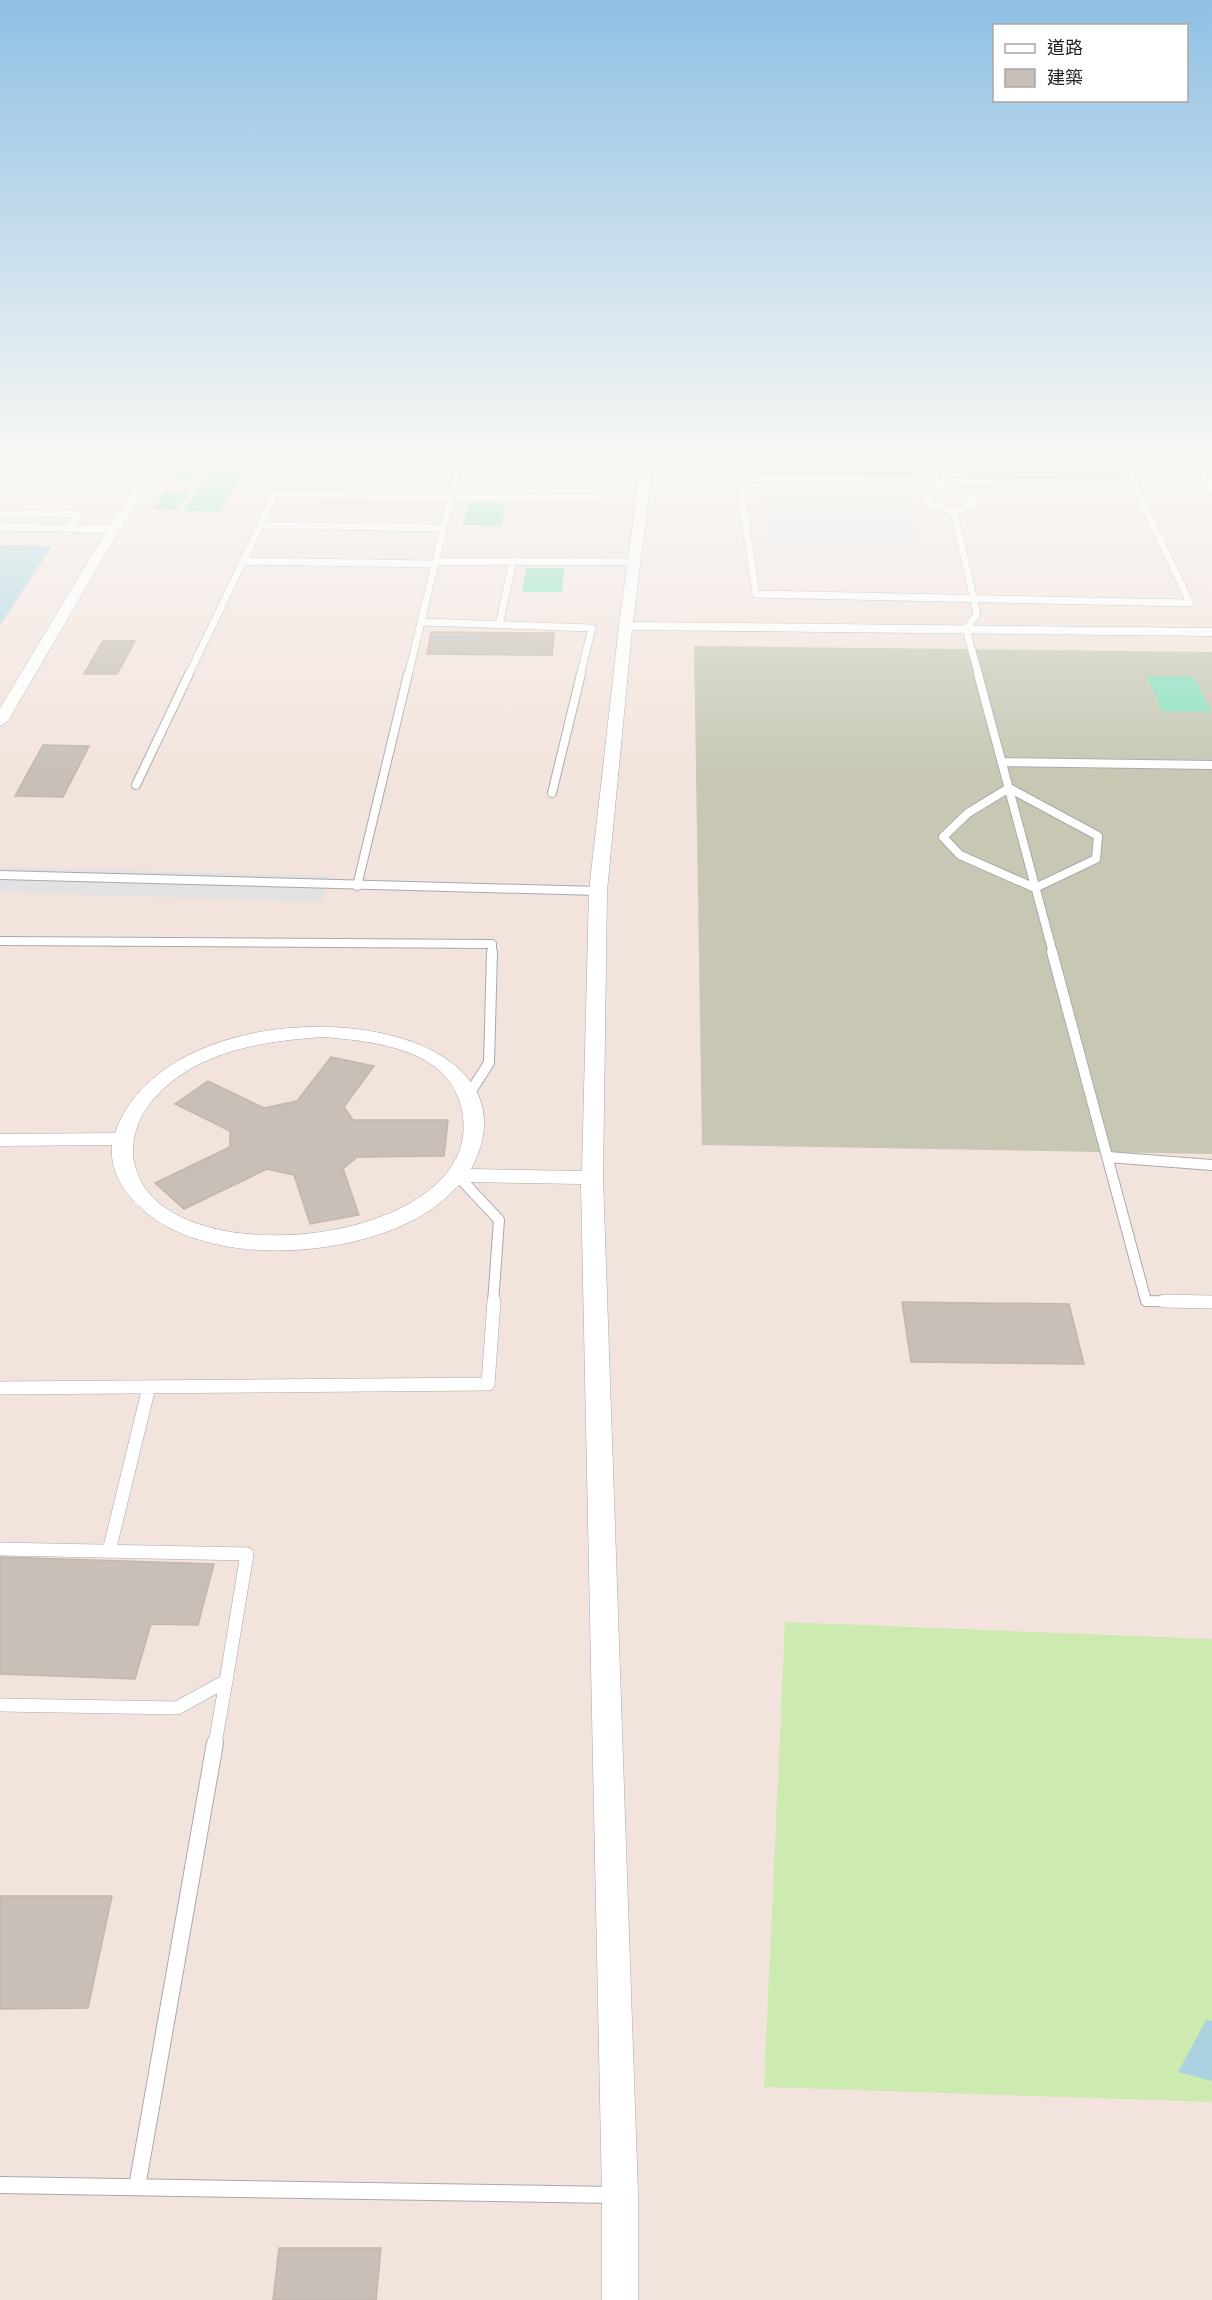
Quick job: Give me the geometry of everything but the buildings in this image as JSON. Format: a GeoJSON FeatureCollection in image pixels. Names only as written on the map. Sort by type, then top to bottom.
{"type":"FeatureCollection","features":[{"type":"Feature","properties":{"kind":"street"},"geometry":{"type":"LineString","coordinates":[[0,721],[95,562]]}},
{"type":"Feature","properties":{"kind":"street"},"geometry":{"type":"LineString","coordinates":[[620,2300],[621,2195],[592,1178],[598,891],[634,562]]}},
{"type":"Feature","properties":{"kind":"street"},"geometry":{"type":"LineString","coordinates":[[626,626],[1212,632]]}},
{"type":"Feature","properties":{"kind":"street"},"geometry":{"type":"LineString","coordinates":[[324,1031],[362,1034],[398,1042],[428,1055],[453,1073],[469,1094],[477,1120],[472,1148],[456,1175],[436,1195],[409,1212],[377,1227],[341,1237],[303,1243],[265,1244],[228,1239],[195,1231],[167,1217],[145,1201],[130,1182],[122,1161],[122,1139],[132,1114],[150,1090],[176,1070],[218,1049],[245,1040],[284,1033],[324,1031]]}},
{"type":"Feature","properties":{"kind":"street"},"geometry":{"type":"LineString","coordinates":[[0,1140],[122,1139]]}},
{"type":"Feature","properties":{"kind":"street"},"geometry":{"type":"LineString","coordinates":[[456,1175],[592,1178]]}},
{"type":"Feature","properties":{"kind":"lane"},"geometry":{"type":"LineString","coordinates":[[136,785],[241,562]]}},
{"type":"Feature","properties":{"kind":"lane"},"geometry":{"type":"LineString","coordinates":[[357,886],[435,562]]}},
{"type":"Feature","properties":{"kind":"lane"},"geometry":{"type":"LineString","coordinates":[[499,625],[513,562]]}},
{"type":"Feature","properties":{"kind":"lane"},"geometry":{"type":"LineString","coordinates":[[751,562],[756,594],[1190,603],[1171,562]]}},
{"type":"Feature","properties":{"kind":"lane"},"geometry":{"type":"LineString","coordinates":[[965,562],[977,614],[966,629],[1146,1301],[1212,1302]]}},
{"type":"Feature","properties":{"kind":"lane"},"geometry":{"type":"LineString","coordinates":[[421,622],[592,628],[552,794]]}},
{"type":"Feature","properties":{"kind":"lane"},"geometry":{"type":"LineString","coordinates":[[1002,762],[1212,765]]}},
{"type":"Feature","properties":{"kind":"lane"},"geometry":{"type":"LineString","coordinates":[[1009,788],[1098,836],[1096,859],[1035,888],[960,855],[943,837],[968,813],[1009,788]]}},
{"type":"Feature","properties":{"kind":"lane"},"geometry":{"type":"LineString","coordinates":[[0,875],[598,891]]}},
{"type":"Feature","properties":{"kind":"lane"},"geometry":{"type":"LineString","coordinates":[[0,941],[492,944],[489,1063],[469,1094]]}},
{"type":"Feature","properties":{"kind":"lane"},"geometry":{"type":"LineString","coordinates":[[1108,1157],[1212,1165]]}},
{"type":"Feature","properties":{"kind":"lane"},"geometry":{"type":"LineString","coordinates":[[0,1388],[488,1384],[499,1220],[456,1175]]}},
{"type":"Feature","properties":{"kind":"lane"},"geometry":{"type":"LineString","coordinates":[[109,1551],[149,1387]]}},
{"type":"Feature","properties":{"kind":"lane"},"geometry":{"type":"LineString","coordinates":[[0,1549],[247,1554],[137,2187]]}},
{"type":"Feature","properties":{"kind":"lane"},"geometry":{"type":"LineString","coordinates":[[0,1705],[177,1708],[226,1681]]}},
{"type":"Feature","properties":{"kind":"lane"},"geometry":{"type":"LineString","coordinates":[[0,2185],[621,2195]]}},
{"type":"Feature","properties":{"kind":"shaded area"},"geometry":{"type":"Polygon","coordinates":[[[0,562],[1212,562],[1212,2300],[0,2300],[0,562]]]}},
{"type":"Feature","properties":{"kind":"shaded area"},"geometry":{"type":"Polygon","coordinates":[[[694,646],[1212,652],[1212,1154],[702,1145],[694,646]]]}},
{"type":"Feature","properties":{"kind":"shaded area"},"geometry":{"type":"Polygon","coordinates":[[[0,867],[329,876],[321,902],[0,892],[0,867]]]}},
{"type":"Feature","properties":{"kind":"green space"},"geometry":{"type":"Polygon","coordinates":[[[526,568],[564,568],[562,592],[522,592],[526,568]]]}},
{"type":"Feature","properties":{"kind":"green space"},"geometry":{"type":"Polygon","coordinates":[[[1147,676],[1194,677],[1211,712],[1162,711],[1147,676]]]}},
{"type":"Feature","properties":{"kind":"green space"},"geometry":{"type":"Polygon","coordinates":[[[785,1622],[1212,1639],[1212,2102],[764,2087],[785,1622]]]}},
{"type":"Feature","properties":{"kind":"water"},"geometry":{"type":"Polygon","coordinates":[[[0,562],[41,562],[0,625],[0,562]]]}},
{"type":"Feature","properties":{"kind":"water"},"geometry":{"type":"Polygon","coordinates":[[[1206,2020],[1212,2021],[1212,2081],[1178,2072],[1206,2020]]]}}]}
